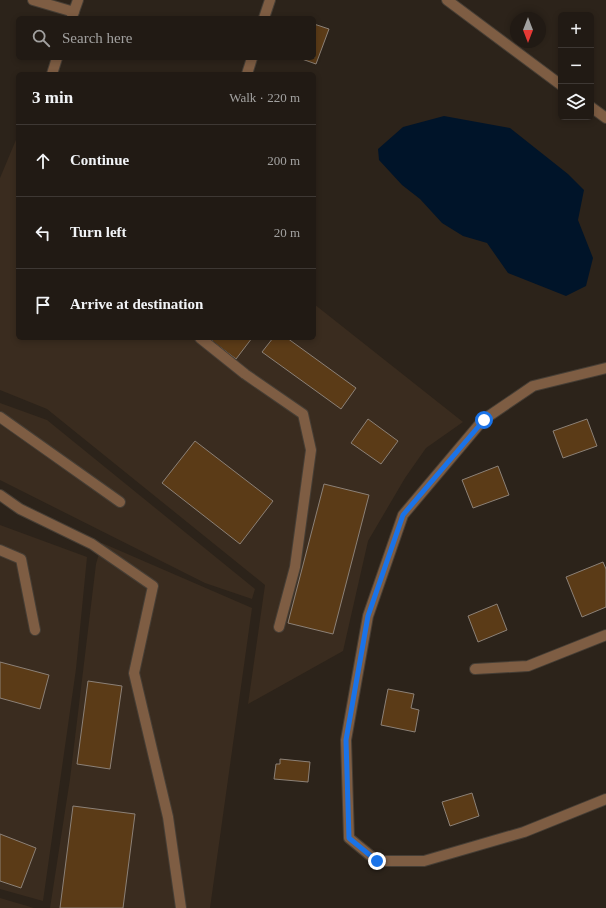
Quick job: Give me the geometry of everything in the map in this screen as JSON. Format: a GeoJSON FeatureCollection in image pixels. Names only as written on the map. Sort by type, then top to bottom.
{"type":"FeatureCollection","features":[{"type":"Feature","properties":{"kind":"street"},"geometry":{"type":"LineString","coordinates":[[33,0],[73,15],[78,0]]}},
{"type":"Feature","properties":{"kind":"street"},"geometry":{"type":"LineString","coordinates":[[265,16],[270,0]]}},
{"type":"Feature","properties":{"kind":"street"},"geometry":{"type":"LineString","coordinates":[[446,0],[560,84]]}},
{"type":"Feature","properties":{"kind":"street"},"geometry":{"type":"LineString","coordinates":[[53,72],[56,60]]}},
{"type":"Feature","properties":{"kind":"street"},"geometry":{"type":"LineString","coordinates":[[248,72],[251,60]]}},
{"type":"Feature","properties":{"kind":"street"},"geometry":{"type":"LineString","coordinates":[[594,109],[606,118]]}},
{"type":"Feature","properties":{"kind":"street"},"geometry":{"type":"LineString","coordinates":[[202,340],[245,374],[303,414],[311,450],[295,567],[279,627]]}},
{"type":"Feature","properties":{"kind":"street"},"geometry":{"type":"LineString","coordinates":[[606,368],[533,386],[484,420],[403,515],[368,616],[348,732],[349,838],[377,861],[424,861],[524,832],[606,799]]}},
{"type":"Feature","properties":{"kind":"street"},"geometry":{"type":"LineString","coordinates":[[0,417],[120,502]]}},
{"type":"Feature","properties":{"kind":"street"},"geometry":{"type":"LineString","coordinates":[[0,495],[20,509],[92,544],[153,586],[134,673],[168,817],[181,908]]}},
{"type":"Feature","properties":{"kind":"street"},"geometry":{"type":"LineString","coordinates":[[0,550],[21,559],[35,630]]}},
{"type":"Feature","properties":{"kind":"street"},"geometry":{"type":"LineString","coordinates":[[475,669],[528,666],[606,635]]}},
{"type":"Feature","properties":{"kind":"shaded area"},"geometry":{"type":"Polygon","coordinates":[[[16,140],[16,340],[316,340],[316,306],[463,422],[426,448],[405,478],[368,541],[343,651],[248,704],[265,585],[47,409],[0,390],[0,178],[16,140]]]}},
{"type":"Feature","properties":{"kind":"shaded area"},"geometry":{"type":"Polygon","coordinates":[[[0,403],[47,420],[255,589],[252,599],[205,583],[0,480],[0,403]]]}},
{"type":"Feature","properties":{"kind":"shaded area"},"geometry":{"type":"Polygon","coordinates":[[[0,525],[87,557],[76,669],[43,901],[0,889],[0,525]]]}},
{"type":"Feature","properties":{"kind":"shaded area"},"geometry":{"type":"Polygon","coordinates":[[[102,543],[252,608],[210,908],[50,908],[70,779],[96,564],[102,543]]]}},
{"type":"Feature","properties":{"kind":"shaded area"},"geometry":{"type":"Polygon","coordinates":[[[0,898],[34,908],[0,908],[0,898]]]}},
{"type":"Feature","properties":{"kind":"water"},"geometry":{"type":"Polygon","coordinates":[[[444,116],[510,128],[568,174],[584,190],[578,220],[593,258],[586,286],[566,296],[508,273],[487,243],[463,236],[442,223],[420,199],[402,185],[379,160],[378,149],[403,127],[444,116]]]}},
{"type":"Feature","properties":{"kind":"building"},"geometry":{"type":"Polygon","coordinates":[[[316,25],[329,29],[316,64],[305,60],[316,60],[316,25]]]}},
{"type":"Feature","properties":{"kind":"building"},"geometry":{"type":"Polygon","coordinates":[[[213,340],[250,340],[236,359],[212,341],[213,340]]]}},
{"type":"Feature","properties":{"kind":"building"},"geometry":{"type":"Polygon","coordinates":[[[271,340],[290,340],[356,388],[341,409],[262,352],[271,340]]]}},
{"type":"Feature","properties":{"kind":"building"},"geometry":{"type":"Polygon","coordinates":[[[368,419],[398,441],[381,464],[351,443],[368,419]]]}},
{"type":"Feature","properties":{"kind":"building"},"geometry":{"type":"Polygon","coordinates":[[[587,419],[597,446],[563,458],[553,431],[587,419]]]}},
{"type":"Feature","properties":{"kind":"building"},"geometry":{"type":"Polygon","coordinates":[[[195,441],[273,501],[240,544],[162,483],[195,441]]]}},
{"type":"Feature","properties":{"kind":"building"},"geometry":{"type":"Polygon","coordinates":[[[498,466],[509,495],[473,508],[462,480],[498,466]]]}},
{"type":"Feature","properties":{"kind":"building"},"geometry":{"type":"Polygon","coordinates":[[[324,484],[369,495],[333,634],[288,623],[324,484]]]}},
{"type":"Feature","properties":{"kind":"building"},"geometry":{"type":"Polygon","coordinates":[[[603,562],[606,569],[606,607],[582,617],[566,577],[603,562]]]}},
{"type":"Feature","properties":{"kind":"building"},"geometry":{"type":"Polygon","coordinates":[[[497,604],[507,630],[478,642],[468,616],[497,604]]]}},
{"type":"Feature","properties":{"kind":"building"},"geometry":{"type":"Polygon","coordinates":[[[0,662],[49,675],[40,709],[0,698],[0,662]]]}},
{"type":"Feature","properties":{"kind":"building"},"geometry":{"type":"Polygon","coordinates":[[[88,681],[122,686],[110,769],[77,764],[88,681]]]}},
{"type":"Feature","properties":{"kind":"building"},"geometry":{"type":"Polygon","coordinates":[[[388,689],[414,694],[411,708],[419,710],[415,732],[381,725],[388,689]]]}},
{"type":"Feature","properties":{"kind":"building"},"geometry":{"type":"Polygon","coordinates":[[[280,759],[310,762],[308,782],[274,779],[276,764],[280,764],[280,759]]]}},
{"type":"Feature","properties":{"kind":"building"},"geometry":{"type":"Polygon","coordinates":[[[472,793],[479,816],[450,826],[442,802],[472,793]]]}},
{"type":"Feature","properties":{"kind":"building"},"geometry":{"type":"Polygon","coordinates":[[[73,806],[135,814],[123,908],[60,908],[73,806]]]}},
{"type":"Feature","properties":{"kind":"building"},"geometry":{"type":"Polygon","coordinates":[[[0,834],[36,848],[21,888],[0,881],[0,834]]]}},
{"type":"Feature","properties":{"kind":"route"},"geometry":{"type":"LineString","coordinates":[[377,861],[349,838],[346,740],[368,616],[403,515],[484,420]]}}]}
